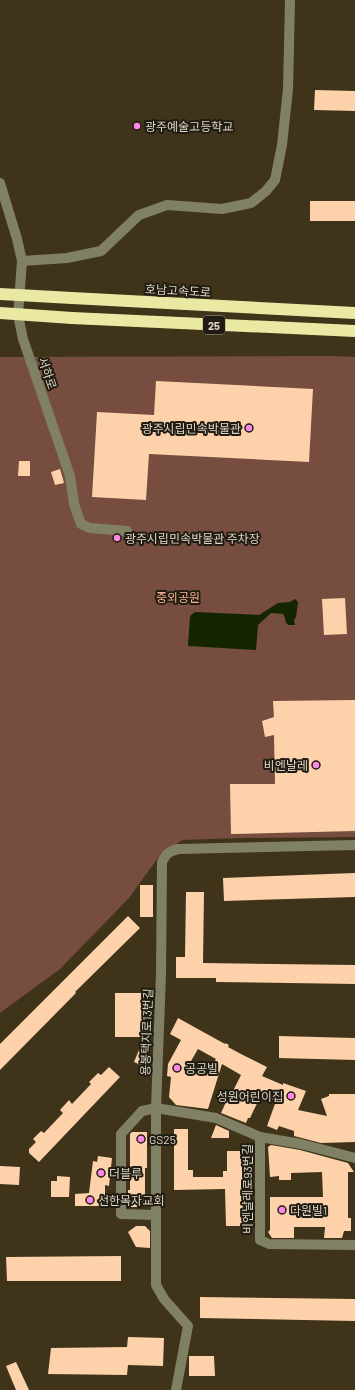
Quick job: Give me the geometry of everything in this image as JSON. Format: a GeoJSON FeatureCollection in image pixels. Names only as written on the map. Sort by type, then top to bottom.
{"type":"FeatureCollection","features":[{"type":"Feature","properties":{"kind":"highway","name":"호남고속도로"},"geometry":{"type":"LineString","coordinates":[[0,294],[355,313]]}},
{"type":"Feature","properties":{"kind":"highway","name":"25"},"geometry":{"type":"LineString","coordinates":[[0,313],[72,318],[355,331]]}},
{"type":"Feature","properties":{"kind":"street"},"geometry":{"type":"LineString","coordinates":[[22,261],[67,258],[101,251],[139,215],[167,205],[222,209],[251,203],[266,191],[275,180],[282,145],[288,89],[290,0]]}},
{"type":"Feature","properties":{"kind":"street","name":"서하로"},"geometry":{"type":"LineString","coordinates":[[0,183],[22,261],[18,315],[23,339],[70,476],[74,504],[81,524],[90,528],[127,531]]}},
{"type":"Feature","properties":{"kind":"street","name":"용봉택지로13번길"},"geometry":{"type":"LineString","coordinates":[[176,1390],[188,1326],[164,1299],[156,1286],[156,1108],[161,974],[162,862],[165,855],[178,849],[355,845]]}},
{"type":"Feature","properties":{"kind":"street"},"geometry":{"type":"LineString","coordinates":[[156,1108],[142,1111],[121,1134],[121,1214],[156,1215]]}},
{"type":"Feature","properties":{"kind":"street","name":"비엔날레로93번길"},"geometry":{"type":"LineString","coordinates":[[156,1108],[216,1118],[260,1137],[301,1144],[355,1158]]}},
{"type":"Feature","properties":{"kind":"street","name":"비엔날레로93번길"},"geometry":{"type":"LineString","coordinates":[[260,1137],[260,1240],[268,1244],[355,1245]]}},
{"type":"Feature","properties":{"kind":"green space","name":"중외공원"},"geometry":{"type":"Polygon","coordinates":[[[0,357],[355,357],[355,837],[182,840],[160,855],[129,898],[60,969],[0,1013],[0,357]]]}},
{"type":"Feature","properties":{"kind":"shaded area"},"geometry":{"type":"Polygon","coordinates":[[[295,599],[298,602],[296,617],[294,620],[295,625],[288,625],[283,614],[271,613],[258,625],[256,650],[188,646],[190,616],[195,612],[259,615],[278,603],[290,602],[295,599]]]}},
{"type":"Feature","properties":{"kind":"building"},"geometry":{"type":"Polygon","coordinates":[[[315,90],[355,91],[355,111],[314,110],[315,90]]]}},
{"type":"Feature","properties":{"kind":"building"},"geometry":{"type":"Polygon","coordinates":[[[310,201],[355,201],[355,221],[310,221],[310,201]]]}},
{"type":"Feature","properties":{"kind":"building"},"geometry":{"type":"Polygon","coordinates":[[[156,381],[313,389],[309,462],[149,454],[146,500],[92,497],[97,412],[154,415],[156,381]]]}},
{"type":"Feature","properties":{"kind":"building"},"geometry":{"type":"Polygon","coordinates":[[[19,461],[30,461],[30,476],[18,476],[19,461]]]}},
{"type":"Feature","properties":{"kind":"building"},"geometry":{"type":"Polygon","coordinates":[[[60,469],[64,483],[55,485],[51,472],[60,469]]]}},
{"type":"Feature","properties":{"kind":"building"},"geometry":{"type":"Polygon","coordinates":[[[345,598],[347,634],[324,635],[322,599],[345,598]]]}},
{"type":"Feature","properties":{"kind":"building"},"geometry":{"type":"Polygon","coordinates":[[[355,700],[355,831],[231,834],[230,784],[275,784],[274,735],[265,737],[262,721],[274,717],[273,701],[355,700]]]}},
{"type":"Feature","properties":{"kind":"building"},"geometry":{"type":"Polygon","coordinates":[[[355,873],[355,897],[224,901],[223,878],[355,873]]]}},
{"type":"Feature","properties":{"kind":"building"},"geometry":{"type":"Polygon","coordinates":[[[140,885],[153,885],[153,917],[140,917],[140,885]]]}},
{"type":"Feature","properties":{"kind":"building"},"geometry":{"type":"Polygon","coordinates":[[[186,892],[204,892],[203,963],[355,965],[355,984],[216,982],[216,978],[176,978],[176,957],[185,957],[186,892]]]}},
{"type":"Feature","properties":{"kind":"building"},"geometry":{"type":"Polygon","coordinates":[[[128,916],[140,928],[75,992],[76,993],[0,1070],[0,1044],[128,916]]]}},
{"type":"Feature","properties":{"kind":"building"},"geometry":{"type":"Polygon","coordinates":[[[115,993],[142,993],[142,1023],[148,1023],[148,1037],[115,1037],[115,993]]]}},
{"type":"Feature","properties":{"kind":"building"},"geometry":{"type":"Polygon","coordinates":[[[178,1018],[229,1045],[228,1047],[267,1067],[262,1076],[283,1085],[283,1083],[306,1091],[298,1110],[327,1116],[321,1099],[329,1096],[329,1094],[355,1094],[355,1142],[321,1143],[294,1136],[294,1131],[279,1126],[277,1130],[267,1126],[276,1101],[261,1095],[246,1123],[221,1113],[229,1095],[231,1095],[241,1075],[222,1064],[208,1109],[176,1105],[169,1097],[171,1077],[167,1076],[168,1064],[181,1040],[170,1034],[178,1018]],[[198,1049],[187,1068],[206,1076],[216,1059],[198,1049]]]}},
{"type":"Feature","properties":{"kind":"building"},"geometry":{"type":"Polygon","coordinates":[[[279,1036],[355,1038],[355,1060],[279,1058],[279,1036]]]}},
{"type":"Feature","properties":{"kind":"building"},"geometry":{"type":"Polygon","coordinates":[[[139,1050],[150,1055],[145,1067],[134,1062],[139,1050]]]}},
{"type":"Feature","properties":{"kind":"building"},"geometry":{"type":"Polygon","coordinates":[[[109,1067],[120,1077],[39,1162],[29,1153],[29,1149],[36,1142],[33,1139],[41,1131],[44,1133],[63,1113],[60,1110],[69,1100],[72,1104],[91,1084],[89,1082],[98,1073],[101,1075],[109,1067]]]}},
{"type":"Feature","properties":{"kind":"building"},"geometry":{"type":"Polygon","coordinates":[[[216,1125],[229,1131],[229,1138],[211,1138],[216,1125]]]}},
{"type":"Feature","properties":{"kind":"building"},"geometry":{"type":"Polygon","coordinates":[[[174,1129],[188,1129],[188,1170],[193,1170],[193,1177],[223,1177],[223,1171],[227,1171],[227,1151],[242,1151],[243,1226],[226,1226],[225,1189],[174,1190],[174,1129]]]}},
{"type":"Feature","properties":{"kind":"building"},"geometry":{"type":"Polygon","coordinates":[[[132,1132],[147,1132],[145,1201],[138,1207],[128,1207],[128,1190],[130,1190],[130,1134],[132,1132]]]}},
{"type":"Feature","properties":{"kind":"building"},"geometry":{"type":"Polygon","coordinates":[[[271,1145],[300,1150],[348,1163],[354,1172],[348,1172],[348,1218],[351,1218],[351,1231],[344,1231],[342,1238],[324,1238],[325,1227],[294,1227],[294,1238],[272,1238],[268,1232],[270,1230],[270,1197],[323,1197],[322,1172],[291,1173],[291,1180],[279,1180],[279,1176],[270,1177],[268,1147],[271,1145]]]}},
{"type":"Feature","properties":{"kind":"building"},"geometry":{"type":"Polygon","coordinates":[[[98,1156],[112,1158],[109,1186],[105,1185],[105,1206],[75,1206],[75,1194],[89,1193],[93,1161],[97,1162],[98,1156]]]}},
{"type":"Feature","properties":{"kind":"building"},"geometry":{"type":"Polygon","coordinates":[[[0,1166],[20,1167],[19,1185],[0,1184],[0,1166]]]}},
{"type":"Feature","properties":{"kind":"building"},"geometry":{"type":"Polygon","coordinates":[[[57,1176],[70,1177],[69,1197],[51,1197],[51,1181],[57,1181],[57,1176]]]}},
{"type":"Feature","properties":{"kind":"building"},"geometry":{"type":"Polygon","coordinates":[[[136,1226],[145,1226],[150,1231],[150,1248],[136,1247],[128,1232],[136,1226]]]}},
{"type":"Feature","properties":{"kind":"building"},"geometry":{"type":"Polygon","coordinates":[[[121,1256],[121,1281],[7,1281],[6,1257],[121,1256]]]}},
{"type":"Feature","properties":{"kind":"building"},"geometry":{"type":"Polygon","coordinates":[[[200,1297],[355,1299],[355,1321],[200,1318],[200,1297]]]}},
{"type":"Feature","properties":{"kind":"building"},"geometry":{"type":"Polygon","coordinates":[[[128,1337],[164,1338],[163,1366],[128,1365],[127,1375],[48,1374],[51,1348],[127,1347],[128,1337]]]}},
{"type":"Feature","properties":{"kind":"building"},"geometry":{"type":"Polygon","coordinates":[[[189,1356],[214,1356],[215,1376],[189,1376],[189,1356]]]}},
{"type":"Feature","properties":{"kind":"building"},"geometry":{"type":"Polygon","coordinates":[[[16,1362],[29,1390],[16,1390],[6,1366],[16,1362]]]}},
{"type":"Feature","properties":{"kind":"place","name":"광주예술고등학교"},"geometry":{"type":"Point","coordinates":[137,126]}},
{"type":"Feature","properties":{"kind":"place","name":"광주시립민속박물관"},"geometry":{"type":"Point","coordinates":[249,428]}},
{"type":"Feature","properties":{"kind":"place","name":"광주시립민속박물관 주차장"},"geometry":{"type":"Point","coordinates":[117,538]}},
{"type":"Feature","properties":{"kind":"place","name":"비엔날레"},"geometry":{"type":"Point","coordinates":[316,765]}},
{"type":"Feature","properties":{"kind":"place","name":"공공빌"},"geometry":{"type":"Point","coordinates":[177,1068]}},
{"type":"Feature","properties":{"kind":"place","name":"성원어린이집"},"geometry":{"type":"Point","coordinates":[291,1096]}},
{"type":"Feature","properties":{"kind":"place","name":"GS25"},"geometry":{"type":"Point","coordinates":[141,1139]}},
{"type":"Feature","properties":{"kind":"place","name":"더블루"},"geometry":{"type":"Point","coordinates":[101,1173]}},
{"type":"Feature","properties":{"kind":"place","name":"선한목자교회"},"geometry":{"type":"Point","coordinates":[90,1200]}},
{"type":"Feature","properties":{"kind":"place","name":"다원빌1"},"geometry":{"type":"Point","coordinates":[282,1210]}}]}
